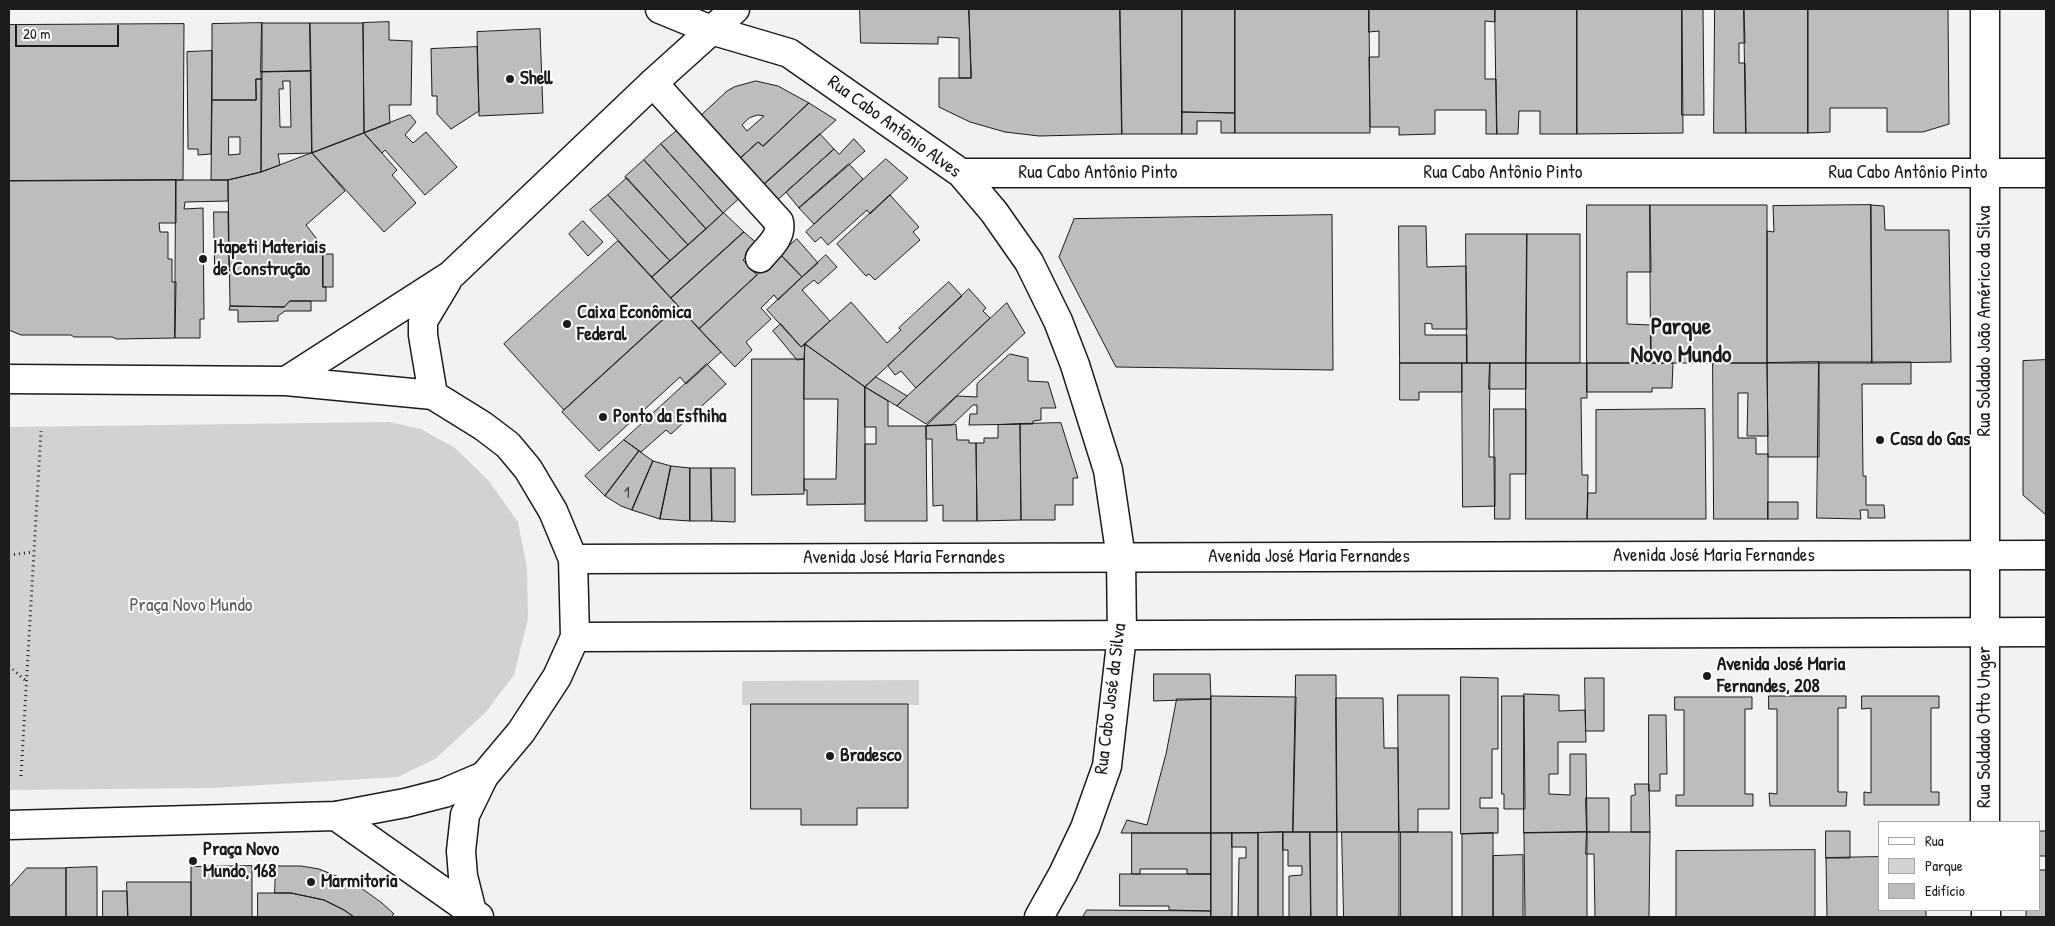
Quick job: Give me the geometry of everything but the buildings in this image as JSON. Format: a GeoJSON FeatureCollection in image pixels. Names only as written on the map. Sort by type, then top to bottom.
{"type":"FeatureCollection","features":[{"type":"Feature","properties":{"kind":"main road","name":"Rua Cabo Antônio Alves"},"geometry":{"type":"LineString","coordinates":[[660,9],[711,30],[790,53],[961,173],[994,212],[1029,262],[1058,321],[1075,365],[1108,470],[1121,558]]}},
{"type":"Feature","properties":{"kind":"main road"},"geometry":{"type":"LineString","coordinates":[[286,381],[451,275],[653,83],[735,9]]}},
{"type":"Feature","properties":{"kind":"main road","name":"Rua Soldado João Américo da Silva"},"geometry":{"type":"LineString","coordinates":[[1985,9],[1985,632]]}},
{"type":"Feature","properties":{"kind":"main road"},"geometry":{"type":"LineString","coordinates":[[653,83],[779,222],[780,231],[778,236],[760,258]]}},
{"type":"Feature","properties":{"kind":"main road","name":"Rua Cabo Antônio Pinto"},"geometry":{"type":"LineString","coordinates":[[961,173],[2046,173]]}},
{"type":"Feature","properties":{"kind":"main road"},"geometry":{"type":"LineString","coordinates":[[433,395],[423,336],[423,321],[451,275]]}},
{"type":"Feature","properties":{"kind":"main road"},"geometry":{"type":"LineString","coordinates":[[9,379],[286,381],[433,395],[483,426],[508,445],[528,469],[553,511],[573,559],[575,637],[557,677],[521,732],[484,776],[465,815],[461,851],[463,876],[476,914]]}},
{"type":"Feature","properties":{"kind":"main road","name":"Avenida José Maria Fernandes"},"geometry":{"type":"LineString","coordinates":[[573,559],[2046,555]]}},
{"type":"Feature","properties":{"kind":"main road","name":"Rua Cabo José da Silva"},"geometry":{"type":"LineString","coordinates":[[1039,917],[1063,874],[1085,828],[1107,766],[1122,635],[1121,558]]}},
{"type":"Feature","properties":{"kind":"main road","name":"Rua Soldado Otto Unger"},"geometry":{"type":"LineString","coordinates":[[1985,632],[1986,821]]}},
{"type":"Feature","properties":{"kind":"main road"},"geometry":{"type":"LineString","coordinates":[[575,637],[2046,632]]}},
{"type":"Feature","properties":{"kind":"main road"},"geometry":{"type":"LineString","coordinates":[[9,825],[336,816],[444,793],[484,776]]}},
{"type":"Feature","properties":{"kind":"main road"},"geometry":{"type":"LineString","coordinates":[[336,816],[476,914]]}},
{"type":"Feature","properties":{"kind":"path"},"geometry":{"type":"LineString","coordinates":[[21,776],[41,431]]}},
{"type":"Feature","properties":{"kind":"path"},"geometry":{"type":"LineString","coordinates":[[9,555],[33,552]]}},
{"type":"Feature","properties":{"kind":"path"},"geometry":{"type":"LineString","coordinates":[[9,666],[26,681]]}},
{"type":"Feature","properties":{"kind":"green space","name":"Praça Novo Mundo"},"geometry":{"type":"Polygon","coordinates":[[[389,422],[421,429],[455,448],[488,480],[518,522],[527,568],[528,619],[514,675],[485,713],[435,759],[398,777],[212,788],[9,790],[9,427],[389,422]]]}},
{"type":"Feature","properties":{"kind":"green space"},"geometry":{"type":"Polygon","coordinates":[[[919,680],[919,705],[742,705],[742,681],[919,680]]]}},
{"type":"Feature","properties":{"kind":"place","name":"Shell"},"geometry":{"type":"Point","coordinates":[510,79]}},
{"type":"Feature","properties":{"kind":"place","name":"Itapeti Materiais de Construção"},"geometry":{"type":"Point","coordinates":[203,259]}},
{"type":"Feature","properties":{"kind":"place","name":"Caixa Econômica Federal"},"geometry":{"type":"Point","coordinates":[567,324]}},
{"type":"Feature","properties":{"kind":"place","name":"Ponto da Esfhiha"},"geometry":{"type":"Point","coordinates":[603,417]}},
{"type":"Feature","properties":{"kind":"place","name":"Casa do Gas"},"geometry":{"type":"Point","coordinates":[1880,440]}},
{"type":"Feature","properties":{"kind":"place","name":"Avenida José Maria Fernandes, 208"},"geometry":{"type":"Point","coordinates":[1707,676]}},
{"type":"Feature","properties":{"kind":"place","name":"Bradesco"},"geometry":{"type":"Point","coordinates":[830,756]}},
{"type":"Feature","properties":{"kind":"place","name":"Praça Novo Mundo, 168"},"geometry":{"type":"Point","coordinates":[193,861]}},
{"type":"Feature","properties":{"kind":"place","name":"Marmitoria"},"geometry":{"type":"Point","coordinates":[311,882]}},
{"type":"Feature","properties":{"kind":"district","name":"Parque Novo Mundo"},"geometry":{"type":"Point","coordinates":[1681,342]}}]}
